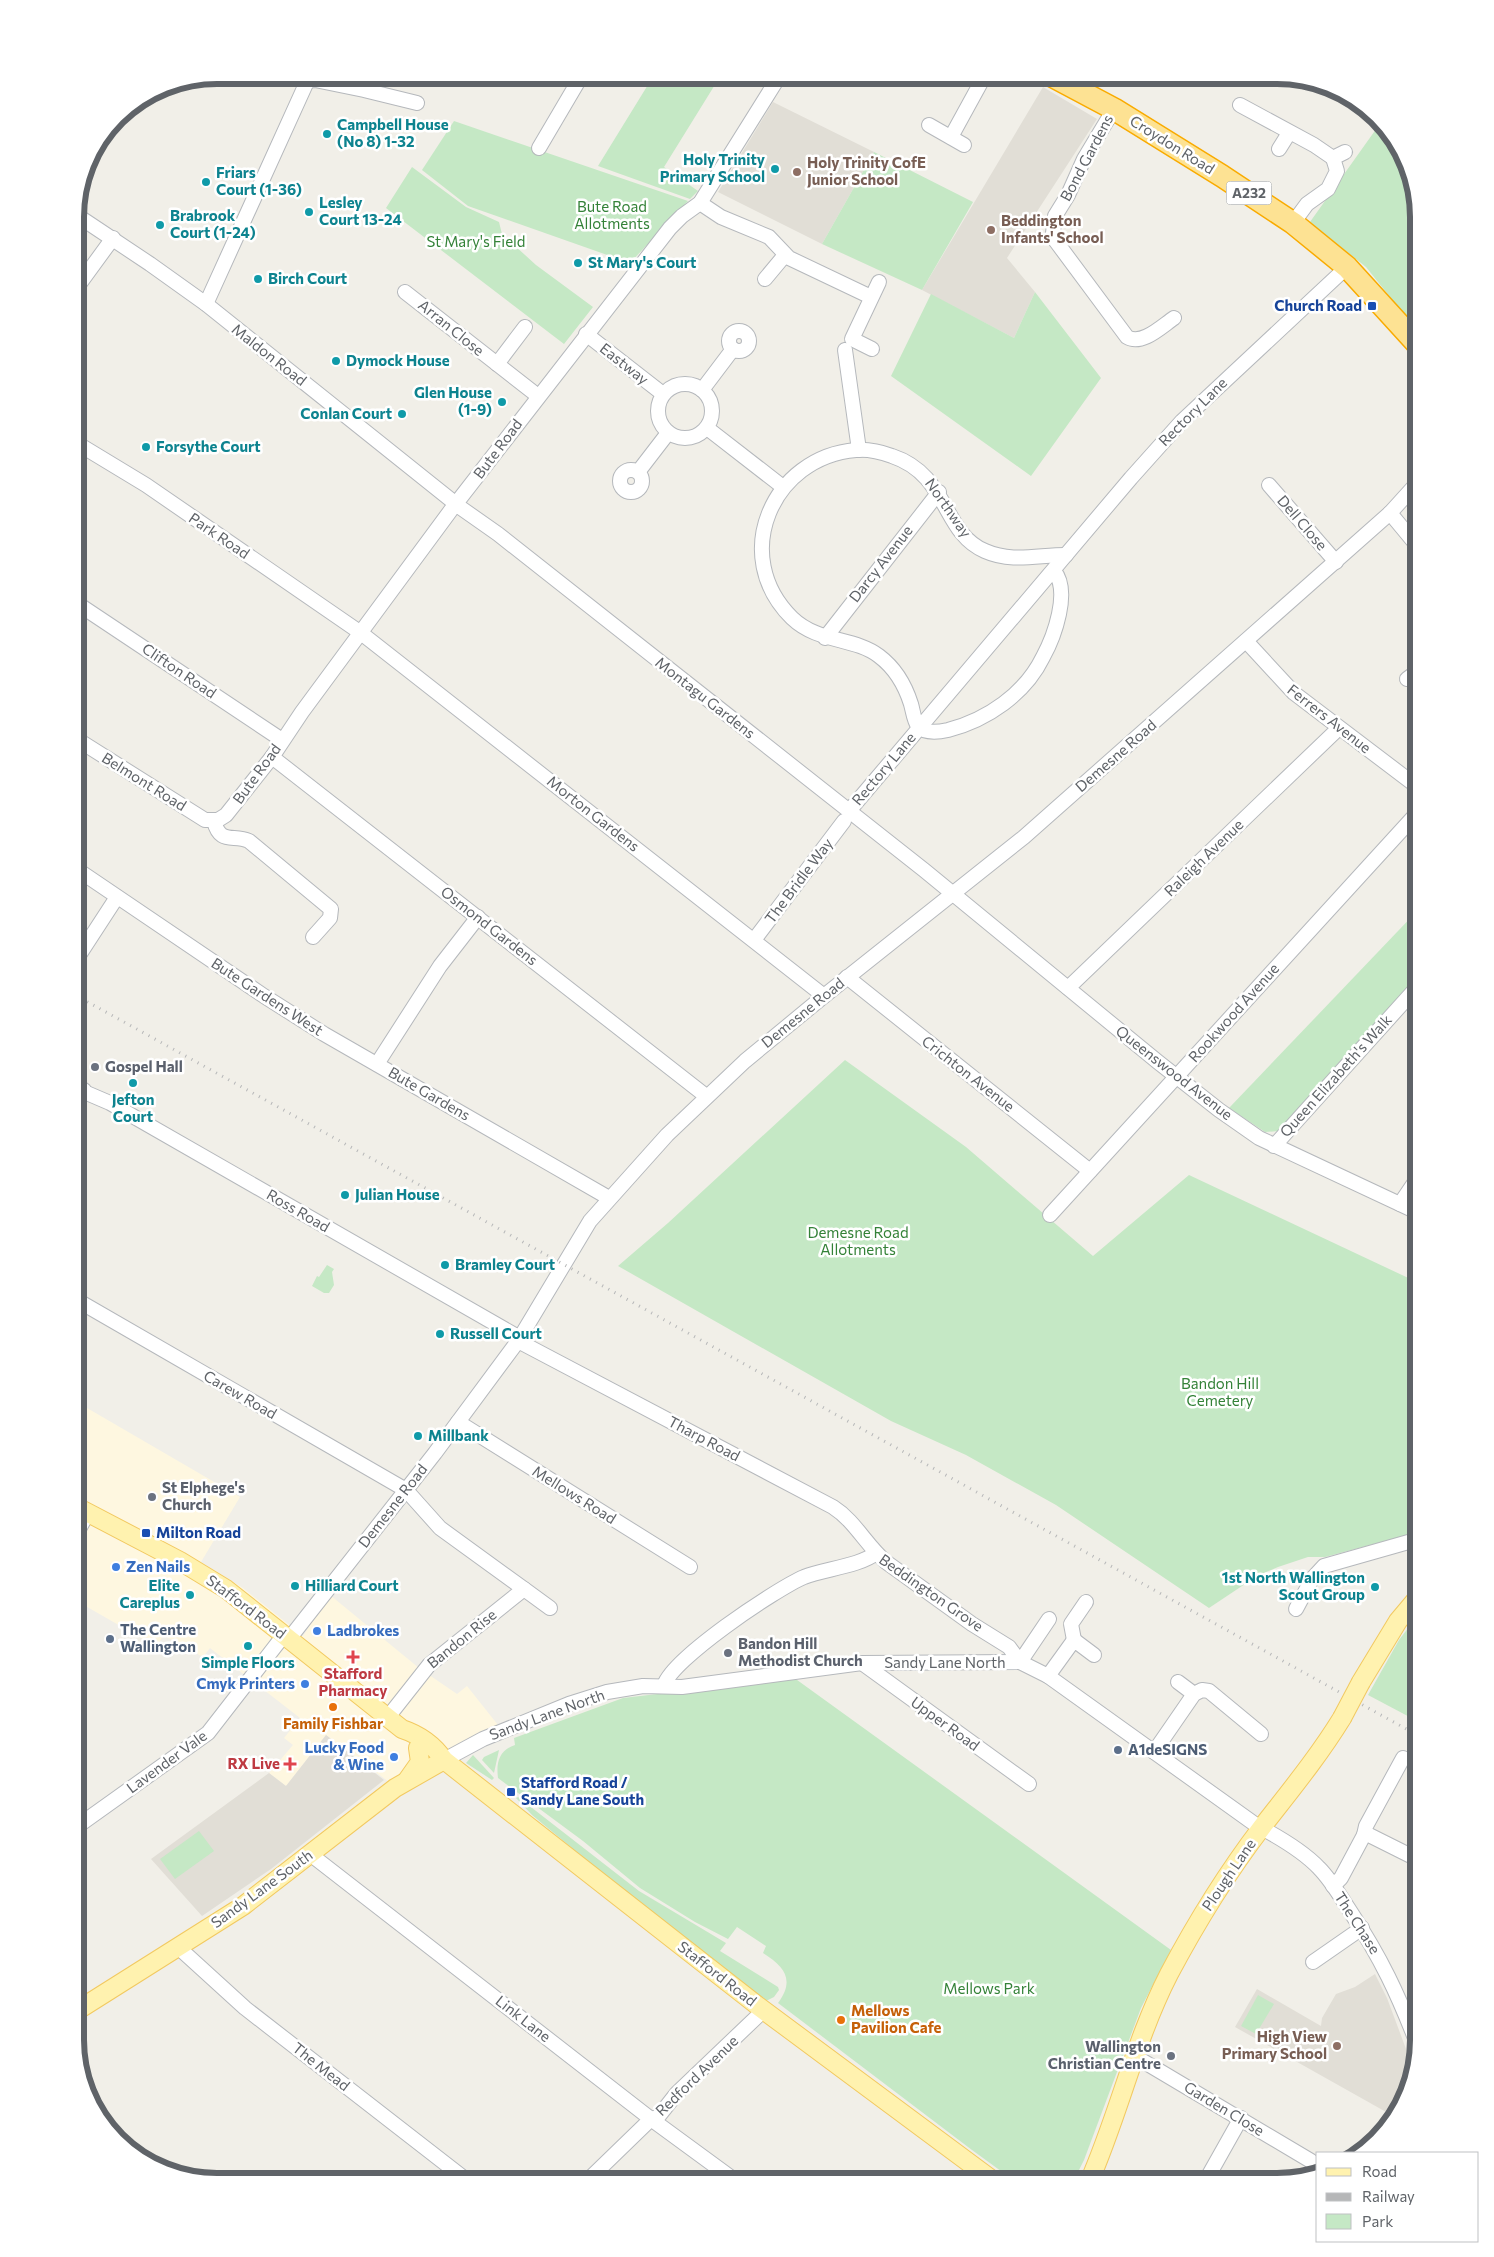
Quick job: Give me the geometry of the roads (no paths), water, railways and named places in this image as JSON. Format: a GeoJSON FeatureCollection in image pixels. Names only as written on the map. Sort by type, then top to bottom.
{"type":"FeatureCollection","features":[{"type":"Feature","properties":{"kind":"highway","name":"Croydon Road"},"geometry":{"type":"LineString","coordinates":[[1084,84],[1114,109],[1293,223],[1347,267],[1410,336]]}},
{"type":"Feature","properties":{"kind":"main road","name":"Stafford Road"},"geometry":{"type":"LineString","coordinates":[[84,1512],[202,1574],[247,1604],[388,1717],[402,1729],[408,1740],[418,1748],[432,1758],[444,1760]]}},
{"type":"Feature","properties":{"kind":"main road","name":"Plough Lane"},"geometry":{"type":"LineString","coordinates":[[1091,2173],[1136,2058],[1153,2008],[1170,1973],[1219,1888],[1261,1828],[1311,1766],[1342,1718],[1361,1682],[1398,1621],[1410,1607]]}},
{"type":"Feature","properties":{"kind":"main road","name":"Stafford Road"},"geometry":{"type":"LineString","coordinates":[[402,1729],[417,1734],[436,1748],[444,1760],[764,2010],[984,2173]]}},
{"type":"Feature","properties":{"kind":"main road"},"geometry":{"type":"LineString","coordinates":[[408,1779],[420,1762],[418,1748]]}},
{"type":"Feature","properties":{"kind":"main road","name":"Sandy Lane South"},"geometry":{"type":"LineString","coordinates":[[84,2006],[243,1906],[408,1779],[444,1760]]}},
{"type":"Feature","properties":{"kind":"street"},"geometry":{"type":"LineString","coordinates":[[206,304],[305,84]]}},
{"type":"Feature","properties":{"kind":"street"},"geometry":{"type":"LineString","coordinates":[[333,84],[417,103]]}},
{"type":"Feature","properties":{"kind":"street"},"geometry":{"type":"LineString","coordinates":[[539,148],[577,84]]}},
{"type":"Feature","properties":{"kind":"street","name":"Bute Road"},"geometry":{"type":"LineString","coordinates":[[214,821],[222,818],[230,811],[456,504],[586,334],[670,228],[700,203],[774,84]]}},
{"type":"Feature","properties":{"kind":"street"},"geometry":{"type":"LineString","coordinates":[[951,137],[981,84]]}},
{"type":"Feature","properties":{"kind":"street"},"geometry":{"type":"LineString","coordinates":[[1240,106],[1321,149],[1339,155],[1337,171],[1332,183],[1323,194],[1307,204],[1293,223]]}},
{"type":"Feature","properties":{"kind":"street","name":"Bond Gardens"},"geometry":{"type":"LineString","coordinates":[[1114,109],[1084,159],[1068,196],[1055,216],[1053,233],[1055,240],[1127,337],[1132,340],[1140,340],[1174,318]]}},
{"type":"Feature","properties":{"kind":"street"},"geometry":{"type":"LineString","coordinates":[[929,125],[964,144]]}},
{"type":"Feature","properties":{"kind":"street"},"geometry":{"type":"LineString","coordinates":[[1280,149],[1290,133]]}},
{"type":"Feature","properties":{"kind":"street"},"geometry":{"type":"LineString","coordinates":[[700,203],[721,216],[775,242],[784,255],[871,297]]}},
{"type":"Feature","properties":{"kind":"street","name":"Maldon Road"},"geometry":{"type":"LineString","coordinates":[[84,220],[206,304],[456,504]]}},
{"type":"Feature","properties":{"kind":"street"},"geometry":{"type":"LineString","coordinates":[[84,278],[113,238]]}},
{"type":"Feature","properties":{"kind":"street"},"geometry":{"type":"LineString","coordinates":[[765,279],[784,255]]}},
{"type":"Feature","properties":{"kind":"street","name":"Rectory Lane"},"geometry":{"type":"LineString","coordinates":[[846,816],[1131,478],[1196,406],[1347,267]]}},
{"type":"Feature","properties":{"kind":"street"},"geometry":{"type":"LineString","coordinates":[[872,349],[852,338],[879,282]]}},
{"type":"Feature","properties":{"kind":"street","name":"Arran Close"},"geometry":{"type":"LineString","coordinates":[[406,292],[538,396]]}},
{"type":"Feature","properties":{"kind":"street","name":"Arran Close"},"geometry":{"type":"LineString","coordinates":[[497,364],[525,327]]}},
{"type":"Feature","properties":{"kind":"street","name":"Eastway"},"geometry":{"type":"LineString","coordinates":[[586,334],[663,394]]}},
{"type":"Feature","properties":{"kind":"street"},"geometry":{"type":"LineString","coordinates":[[638,472],[668,433],[676,437],[693,438],[707,428],[712,408],[707,395],[702,390],[733,349]]}},
{"type":"Feature","properties":{"kind":"street"},"geometry":{"type":"LineString","coordinates":[[845,350],[859,450]]}},
{"type":"Feature","properties":{"kind":"street","name":"Eastway"},"geometry":{"type":"LineString","coordinates":[[668,433],[659,422],[657,414],[663,394],[668,389],[682,384],[696,386],[702,390]]}},
{"type":"Feature","properties":{"kind":"street"},"geometry":{"type":"LineString","coordinates":[[707,428],[783,488],[764,529],[762,555],[764,568],[773,592],[791,617],[804,628],[825,638],[867,649],[880,657],[904,684],[917,725],[920,728]]}},
{"type":"Feature","properties":{"kind":"street","name":"Park Road"},"geometry":{"type":"LineString","coordinates":[[84,447],[146,485],[362,633]]}},
{"type":"Feature","properties":{"kind":"street","name":"Northway"},"geometry":{"type":"LineString","coordinates":[[783,488],[798,473],[830,454],[859,450],[874,451],[901,459],[916,467],[928,477],[939,492],[960,529],[967,538],[983,550],[1010,558],[1034,559],[1066,555]]}},
{"type":"Feature","properties":{"kind":"street","name":"Dell Close"},"geometry":{"type":"LineString","coordinates":[[1269,485],[1336,562]]}},
{"type":"Feature","properties":{"kind":"street","name":"Demesne Road"},"geometry":{"type":"LineString","coordinates":[[286,1637],[406,1490],[519,1339],[578,1238],[609,1198],[661,1141],[706,1096],[745,1061],[847,977],[1024,837],[1336,562],[1390,513],[1410,491]]}},
{"type":"Feature","properties":{"kind":"street","name":"Darcy Avenue"},"geometry":{"type":"LineString","coordinates":[[825,638],[939,492]]}},
{"type":"Feature","properties":{"kind":"street","name":"Montagu Gardens"},"geometry":{"type":"LineString","coordinates":[[456,504],[498,534],[846,816],[953,894]]}},
{"type":"Feature","properties":{"kind":"street"},"geometry":{"type":"LineString","coordinates":[[1390,513],[1410,537]]}},
{"type":"Feature","properties":{"kind":"street","name":"Rectory Lane"},"geometry":{"type":"LineString","coordinates":[[920,728],[933,732],[968,724],[998,708],[1027,682],[1045,654],[1057,617],[1061,591],[1059,579],[1054,571]]}},
{"type":"Feature","properties":{"kind":"street","name":"Clifton Road"},"geometry":{"type":"LineString","coordinates":[[84,608],[282,740]]}},
{"type":"Feature","properties":{"kind":"street","name":"Morton Gardens"},"geometry":{"type":"LineString","coordinates":[[362,633],[824,996]]}},
{"type":"Feature","properties":{"kind":"street","name":"Ferrers Avenue"},"geometry":{"type":"LineString","coordinates":[[1246,641],[1294,693],[1410,781]]}},
{"type":"Feature","properties":{"kind":"street","name":"Raleigh Avenue"},"geometry":{"type":"LineString","coordinates":[[1068,988],[1339,728]]}},
{"type":"Feature","properties":{"kind":"street","name":"Belmont Road"},"geometry":{"type":"LineString","coordinates":[[84,744],[197,816],[214,821]]}},
{"type":"Feature","properties":{"kind":"street","name":"Osmond Gardens"},"geometry":{"type":"LineString","coordinates":[[272,756],[706,1096]]}},
{"type":"Feature","properties":{"kind":"street","name":"The Bridle Way"},"geometry":{"type":"LineString","coordinates":[[754,940],[846,816]]}},
{"type":"Feature","properties":{"kind":"street"},"geometry":{"type":"LineString","coordinates":[[214,821],[219,833],[232,840],[248,841],[331,909],[330,918],[313,937]]}},
{"type":"Feature","properties":{"kind":"street","name":"Rookwood Avenue"},"geometry":{"type":"LineString","coordinates":[[1050,1216],[1410,821]]}},
{"type":"Feature","properties":{"kind":"street","name":"Bute Gardens West"},"geometry":{"type":"LineString","coordinates":[[84,879],[117,897],[264,996],[377,1064]]}},
{"type":"Feature","properties":{"kind":"street","name":"Queenswood Avenue"},"geometry":{"type":"LineString","coordinates":[[953,894],[1176,1077],[1238,1124],[1274,1146],[1410,1209]]}},
{"type":"Feature","properties":{"kind":"street"},"geometry":{"type":"LineString","coordinates":[[84,948],[117,897]]}},
{"type":"Feature","properties":{"kind":"street","name":"Bute Gardens"},"geometry":{"type":"LineString","coordinates":[[478,917],[440,966],[377,1064],[609,1198]]}},
{"type":"Feature","properties":{"kind":"street","name":"Crichton Avenue"},"geometry":{"type":"LineString","coordinates":[[847,977],[1090,1171]]}},
{"type":"Feature","properties":{"kind":"street","name":"Queen Elizabeth's Walk"},"geometry":{"type":"LineString","coordinates":[[1274,1146],[1410,995]]}},
{"type":"Feature","properties":{"kind":"street","name":"Ross Road"},"geometry":{"type":"LineString","coordinates":[[84,1091],[110,1103],[519,1339]]}},
{"type":"Feature","properties":{"kind":"street"},"geometry":{"type":"LineString","coordinates":[[1400,1204],[1410,1189]]}},
{"type":"Feature","properties":{"kind":"street","name":"Carew Road"},"geometry":{"type":"LineString","coordinates":[[84,1304],[406,1490]]}},
{"type":"Feature","properties":{"kind":"street","name":"Tharp Road"},"geometry":{"type":"LineString","coordinates":[[519,1339],[832,1507],[850,1522],[876,1553]]}},
{"type":"Feature","properties":{"kind":"street","name":"Mellows Road"},"geometry":{"type":"LineString","coordinates":[[458,1422],[690,1567]]}},
{"type":"Feature","properties":{"kind":"street"},"geometry":{"type":"LineString","coordinates":[[406,1490],[440,1528],[550,1608]]}},
{"type":"Feature","properties":{"kind":"street"},"geometry":{"type":"LineString","coordinates":[[1296,1609],[1312,1579],[1324,1566],[1410,1542]]}},
{"type":"Feature","properties":{"kind":"street","name":"Beddington Grove"},"geometry":{"type":"LineString","coordinates":[[658,1686],[674,1670],[729,1624],[761,1602],[802,1578],[863,1560],[876,1553],[972,1624],[1009,1647],[1020,1662]]}},
{"type":"Feature","properties":{"kind":"street","name":"Bandon Rise"},"geometry":{"type":"LineString","coordinates":[[388,1717],[429,1665],[524,1589]]}},
{"type":"Feature","properties":{"kind":"street"},"geometry":{"type":"LineString","coordinates":[[1086,1602],[1071,1624],[1074,1640],[1094,1655]]}},
{"type":"Feature","properties":{"kind":"street"},"geometry":{"type":"LineString","coordinates":[[1020,1662],[1049,1619]]}},
{"type":"Feature","properties":{"kind":"street","name":"Lavender Vale"},"geometry":{"type":"LineString","coordinates":[[84,1822],[208,1733],[286,1637]]}},
{"type":"Feature","properties":{"kind":"street"},"geometry":{"type":"LineString","coordinates":[[1048,1676],[1074,1640]]}},
{"type":"Feature","properties":{"kind":"street","name":"Sandy Lane North"},"geometry":{"type":"LineString","coordinates":[[444,1760],[483,1739],[582,1699],[607,1692],[658,1686],[682,1687],[862,1663],[1020,1662],[1048,1676],[1261,1828]]}},
{"type":"Feature","properties":{"kind":"street","name":"Upper Road"},"geometry":{"type":"LineString","coordinates":[[862,1663],[1029,1784]]}},
{"type":"Feature","properties":{"kind":"street"},"geometry":{"type":"LineString","coordinates":[[1178,1682],[1194,1694]]}},
{"type":"Feature","properties":{"kind":"street"},"geometry":{"type":"LineString","coordinates":[[1154,1752],[1194,1694],[1202,1690],[1209,1691],[1261,1734]]}},
{"type":"Feature","properties":{"kind":"street"},"geometry":{"type":"LineString","coordinates":[[1333,1886],[1341,1878],[1364,1835],[1366,1826],[1403,1758]]}},
{"type":"Feature","properties":{"kind":"street","name":"The Chase"},"geometry":{"type":"LineString","coordinates":[[1261,1828],[1311,1861],[1333,1886],[1383,1963],[1410,2026]]}},
{"type":"Feature","properties":{"kind":"street"},"geometry":{"type":"LineString","coordinates":[[1364,1835],[1370,1834],[1410,1855]]}},
{"type":"Feature","properties":{"kind":"street","name":"Link Lane"},"geometry":{"type":"LineString","coordinates":[[310,1854],[651,2119],[724,2173]]}},
{"type":"Feature","properties":{"kind":"street"},"geometry":{"type":"LineString","coordinates":[[1313,1962],[1362,1928]]}},
{"type":"Feature","properties":{"kind":"street","name":"The Mead"},"geometry":{"type":"LineString","coordinates":[[178,1947],[245,2008],[457,2173]]}},
{"type":"Feature","properties":{"kind":"street","name":"Redford Avenue"},"geometry":{"type":"LineString","coordinates":[[595,2173],[651,2119],[658,2117],[677,2092],[756,2020],[764,2010]]}},
{"type":"Feature","properties":{"kind":"street","name":"Garden Close"},"geometry":{"type":"LineString","coordinates":[[1136,2058],[1241,2118],[1314,2164]]}},
{"type":"Feature","properties":{"kind":"street"},"geometry":{"type":"LineString","coordinates":[[1210,2173],[1241,2118]]}},
{"type":"Feature","properties":{"kind":"railway"},"geometry":{"type":"LineString","coordinates":[[84,1000],[1410,1731]]}},
{"type":"Feature","properties":{"kind":"place","name":"Campbell House (No 8) 1-32"},"geometry":{"type":"Point","coordinates":[327,134]}},
{"type":"Feature","properties":{"kind":"place","name":"Holy Trinity Primary School"},"geometry":{"type":"Point","coordinates":[775,169]}},
{"type":"Feature","properties":{"kind":"place","name":"Holy Trinity CofE Junior School"},"geometry":{"type":"Point","coordinates":[797,172]}},
{"type":"Feature","properties":{"kind":"place","name":"Friars Court (1-36)"},"geometry":{"type":"Point","coordinates":[206,182]}},
{"type":"Feature","properties":{"kind":"place","name":"Lesley Court 13-24"},"geometry":{"type":"Point","coordinates":[309,212]}},
{"type":"Feature","properties":{"kind":"place","name":"Brabrook Court (1-24)"},"geometry":{"type":"Point","coordinates":[160,225]}},
{"type":"Feature","properties":{"kind":"place","name":"Beddington Infants' School"},"geometry":{"type":"Point","coordinates":[991,230]}},
{"type":"Feature","properties":{"kind":"place","name":"St Mary's Court"},"geometry":{"type":"Point","coordinates":[578,263]}},
{"type":"Feature","properties":{"kind":"place","name":"Birch Court"},"geometry":{"type":"Point","coordinates":[258,279]}},
{"type":"Feature","properties":{"kind":"place","name":"Church Road"},"geometry":{"type":"Point","coordinates":[1372,306]}},
{"type":"Feature","properties":{"kind":"place","name":"Dymock House"},"geometry":{"type":"Point","coordinates":[336,361]}},
{"type":"Feature","properties":{"kind":"place","name":"Glen House (1-9)"},"geometry":{"type":"Point","coordinates":[502,402]}},
{"type":"Feature","properties":{"kind":"place","name":"Conlan Court"},"geometry":{"type":"Point","coordinates":[402,414]}},
{"type":"Feature","properties":{"kind":"place","name":"Forsythe Court"},"geometry":{"type":"Point","coordinates":[146,447]}},
{"type":"Feature","properties":{"kind":"place","name":"Gospel Hall"},"geometry":{"type":"Point","coordinates":[95,1067]}},
{"type":"Feature","properties":{"kind":"place","name":"Jefton Court"},"geometry":{"type":"Point","coordinates":[133,1083]}},
{"type":"Feature","properties":{"kind":"place","name":"Julian House"},"geometry":{"type":"Point","coordinates":[345,1195]}},
{"type":"Feature","properties":{"kind":"place","name":"Bramley Court"},"geometry":{"type":"Point","coordinates":[445,1265]}},
{"type":"Feature","properties":{"kind":"place","name":"Russell Court"},"geometry":{"type":"Point","coordinates":[440,1334]}},
{"type":"Feature","properties":{"kind":"place","name":"Millbank"},"geometry":{"type":"Point","coordinates":[418,1436]}},
{"type":"Feature","properties":{"kind":"place","name":"St Elphege's Church"},"geometry":{"type":"Point","coordinates":[152,1497]}},
{"type":"Feature","properties":{"kind":"place","name":"Milton Road"},"geometry":{"type":"Point","coordinates":[146,1533]}},
{"type":"Feature","properties":{"kind":"place","name":"Zen Nails"},"geometry":{"type":"Point","coordinates":[116,1567]}},
{"type":"Feature","properties":{"kind":"place","name":"Hilliard Court"},"geometry":{"type":"Point","coordinates":[295,1586]}},
{"type":"Feature","properties":{"kind":"place","name":"1st North Wallington Scout Group"},"geometry":{"type":"Point","coordinates":[1375,1587]}},
{"type":"Feature","properties":{"kind":"place","name":"Elite Careplus"},"geometry":{"type":"Point","coordinates":[190,1595]}},
{"type":"Feature","properties":{"kind":"place","name":"Ladbrokes"},"geometry":{"type":"Point","coordinates":[317,1631]}},
{"type":"Feature","properties":{"kind":"place","name":"The Centre Wallington"},"geometry":{"type":"Point","coordinates":[110,1639]}},
{"type":"Feature","properties":{"kind":"place","name":"Simple Floors"},"geometry":{"type":"Point","coordinates":[248,1646]}},
{"type":"Feature","properties":{"kind":"place","name":"Bandon Hill Methodist Church"},"geometry":{"type":"Point","coordinates":[728,1653]}},
{"type":"Feature","properties":{"kind":"place","name":"Stafford Pharmacy"},"geometry":{"type":"Point","coordinates":[353,1657]}},
{"type":"Feature","properties":{"kind":"place","name":"Cmyk Printers"},"geometry":{"type":"Point","coordinates":[305,1684]}},
{"type":"Feature","properties":{"kind":"place","name":"Family Fishbar"},"geometry":{"type":"Point","coordinates":[333,1707]}},
{"type":"Feature","properties":{"kind":"place","name":"A1deSIGNS"},"geometry":{"type":"Point","coordinates":[1118,1750]}},
{"type":"Feature","properties":{"kind":"place","name":"Lucky Food & Wine"},"geometry":{"type":"Point","coordinates":[394,1757]}},
{"type":"Feature","properties":{"kind":"place","name":"RX Live"},"geometry":{"type":"Point","coordinates":[290,1764]}},
{"type":"Feature","properties":{"kind":"place","name":"Stafford Road / Sandy Lane South"},"geometry":{"type":"Point","coordinates":[511,1792]}},
{"type":"Feature","properties":{"kind":"place","name":"Mellows Pavilion Cafe"},"geometry":{"type":"Point","coordinates":[841,2020]}},
{"type":"Feature","properties":{"kind":"place","name":"High View Primary School"},"geometry":{"type":"Point","coordinates":[1337,2046]}},
{"type":"Feature","properties":{"kind":"place","name":"Wallington Christian Centre"},"geometry":{"type":"Point","coordinates":[1171,2056]}},
{"type":"Feature","properties":{"kind":"park label","name":"Bute Road Allotments"},"geometry":{"type":"Point","coordinates":[612,216]}},
{"type":"Feature","properties":{"kind":"park label","name":"St Mary's Field"},"geometry":{"type":"Point","coordinates":[476,242]}},
{"type":"Feature","properties":{"kind":"park label","name":"Demesne Road Allotments"},"geometry":{"type":"Point","coordinates":[858,1242]}},
{"type":"Feature","properties":{"kind":"park label","name":"Bandon Hill Cemetery"},"geometry":{"type":"Point","coordinates":[1220,1392]}},
{"type":"Feature","properties":{"kind":"park label","name":"Mellows Park"},"geometry":{"type":"Point","coordinates":[989,1989]}}]}
